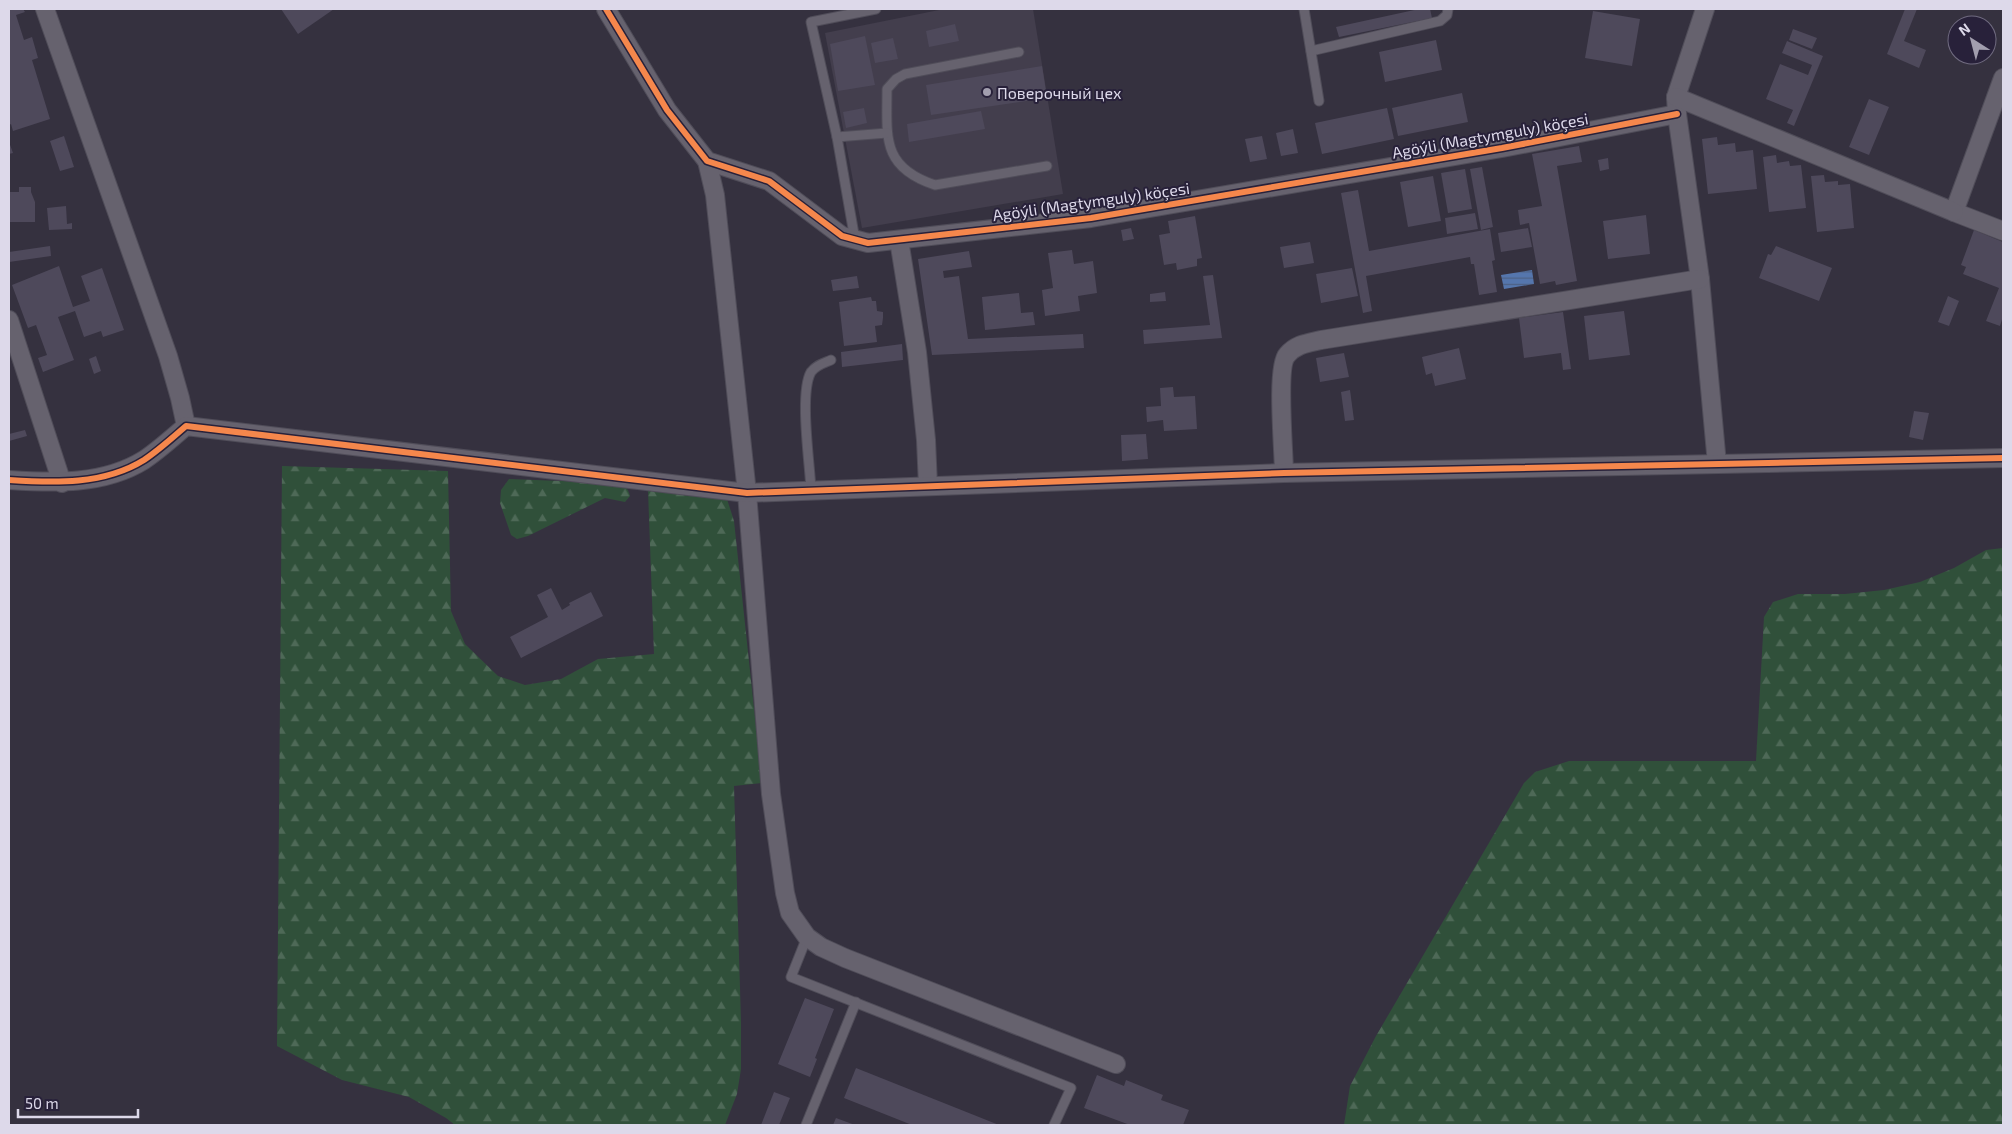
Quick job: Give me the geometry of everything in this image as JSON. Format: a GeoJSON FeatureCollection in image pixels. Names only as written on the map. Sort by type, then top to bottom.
{"type":"FeatureCollection","features":[{"type":"Feature","properties":{"kind":"street"},"geometry":{"type":"LineString","coordinates":[[45,9],[168,356],[186,426]]}},
{"type":"Feature","properties":{"kind":"street"},"geometry":{"type":"LineString","coordinates":[[606,9],[667,110],[708,161],[715,195],[747,493],[771,794],[785,893],[790,913],[807,937],[821,947],[1116,1064]]}},
{"type":"Feature","properties":{"kind":"street"},"geometry":{"type":"LineString","coordinates":[[1704,9],[1676,105],[1700,279],[1717,464]]}},
{"type":"Feature","properties":{"kind":"street"},"geometry":{"type":"LineString","coordinates":[[1954,212],[2003,78]]}},
{"type":"Feature","properties":{"kind":"street"},"geometry":{"type":"LineString","coordinates":[[1676,105],[2003,230]]}},
{"type":"Feature","properties":{"kind":"street","name":"Agöýli (Magtymguly) köçesi"},"geometry":{"type":"LineString","coordinates":[[708,161],[769,181],[842,236],[868,243],[1091,218],[1502,148],[1676,105]]}},
{"type":"Feature","properties":{"kind":"street"},"geometry":{"type":"LineString","coordinates":[[899,240],[917,352],[926,440],[928,486]]}},
{"type":"Feature","properties":{"kind":"street"},"geometry":{"type":"LineString","coordinates":[[1284,473],[1281,374],[1285,356],[1298,345],[1700,279]]}},
{"type":"Feature","properties":{"kind":"street"},"geometry":{"type":"LineString","coordinates":[[9,320],[62,483]]}},
{"type":"Feature","properties":{"kind":"street"},"geometry":{"type":"LineString","coordinates":[[9,480],[62,483],[105,476],[142,461],[186,426],[747,493],[1284,473],[2003,458]]}},
{"type":"Feature","properties":{"kind":"lane"},"geometry":{"type":"LineString","coordinates":[[855,240],[837,137],[811,22],[876,9]]}},
{"type":"Feature","properties":{"kind":"lane"},"geometry":{"type":"LineString","coordinates":[[1304,9],[1319,101]]}},
{"type":"Feature","properties":{"kind":"lane"},"geometry":{"type":"LineString","coordinates":[[1311,51],[1440,21],[1447,15],[1448,9]]}},
{"type":"Feature","properties":{"kind":"lane"},"geometry":{"type":"LineString","coordinates":[[1019,52],[905,74],[896,79],[886,89],[887,133],[891,153],[895,159],[918,179],[935,184],[1047,166]]}},
{"type":"Feature","properties":{"kind":"lane"},"geometry":{"type":"LineString","coordinates":[[837,137],[887,133]]}},
{"type":"Feature","properties":{"kind":"lane"},"geometry":{"type":"LineString","coordinates":[[811,490],[806,419],[806,385],[816,367],[831,360]]}},
{"type":"Feature","properties":{"kind":"lane"},"geometry":{"type":"LineString","coordinates":[[807,937],[791,977],[1071,1088],[1054,1125]]}},
{"type":"Feature","properties":{"kind":"lane"},"geometry":{"type":"LineString","coordinates":[[806,1125],[856,1002]]}},
{"type":"Feature","properties":{"kind":"shaded area"},"geometry":{"type":"Polygon","coordinates":[[[944,9],[1033,9],[1063,194],[862,228],[825,33],[944,9]]]}},
{"type":"Feature","properties":{"kind":"green space"},"geometry":{"type":"Polygon","coordinates":[[[282,466],[448,471],[451,611],[465,644],[498,676],[525,685],[561,679],[598,659],[654,654],[648,490],[727,499],[734,521],[762,783],[734,786],[741,1069],[737,1094],[725,1125],[455,1125],[409,1097],[342,1080],[277,1046],[282,466]]]}},
{"type":"Feature","properties":{"kind":"green space"},"geometry":{"type":"Polygon","coordinates":[[[509,479],[614,483],[625,487],[630,496],[625,502],[605,498],[528,536],[517,539],[511,535],[500,503],[501,490],[509,479]]]}},
{"type":"Feature","properties":{"kind":"green space"},"geometry":{"type":"Polygon","coordinates":[[[2003,548],[2003,1125],[1344,1125],[1350,1086],[1376,1036],[1524,783],[1535,772],[1569,761],[1756,761],[1764,617],[1773,602],[1798,594],[1845,594],[1884,590],[1920,582],[1954,568],[1986,550],[2003,548]]]}},
{"type":"Feature","properties":{"kind":"water"},"geometry":{"type":"Polygon","coordinates":[[[1532,270],[1534,284],[1504,289],[1501,275],[1532,270]]]}},
{"type":"Feature","properties":{"kind":"building"},"geometry":{"type":"Polygon","coordinates":[[[9,9],[23,9],[25,12],[16,15],[24,40],[32,37],[38,58],[32,60],[50,119],[13,131],[11,124],[9,125],[9,9]]]}},
{"type":"Feature","properties":{"kind":"building"},"geometry":{"type":"Polygon","coordinates":[[[281,9],[334,9],[298,34],[281,9]]]}},
{"type":"Feature","properties":{"kind":"building"},"geometry":{"type":"Polygon","coordinates":[[[1419,9],[1430,9],[1432,18],[1339,37],[1336,27],[1419,9]]]}},
{"type":"Feature","properties":{"kind":"building"},"geometry":{"type":"Polygon","coordinates":[[[1905,9],[1917,9],[1904,41],[1926,50],[1919,68],[1887,54],[1905,9]]]}},
{"type":"Feature","properties":{"kind":"building"},"geometry":{"type":"Polygon","coordinates":[[[1593,11],[1640,19],[1632,66],[1585,58],[1593,11]]]}},
{"type":"Feature","properties":{"kind":"building"},"geometry":{"type":"Polygon","coordinates":[[[955,24],[959,41],[929,47],[926,31],[955,24]]]}},
{"type":"Feature","properties":{"kind":"building"},"geometry":{"type":"Polygon","coordinates":[[[1793,29],[1817,38],[1812,49],[1789,40],[1793,29]]]}},
{"type":"Feature","properties":{"kind":"building"},"geometry":{"type":"Polygon","coordinates":[[[865,36],[875,85],[838,91],[830,44],[865,36]]]}},
{"type":"Feature","properties":{"kind":"building"},"geometry":{"type":"Polygon","coordinates":[[[893,38],[898,59],[875,63],[871,43],[893,38]]]}},
{"type":"Feature","properties":{"kind":"building"},"geometry":{"type":"Polygon","coordinates":[[[1436,40],[1442,70],[1385,82],[1379,52],[1436,40]]]}},
{"type":"Feature","properties":{"kind":"building"},"geometry":{"type":"Polygon","coordinates":[[[1787,41],[1823,56],[1794,126],[1787,123],[1793,110],[1766,99],[1780,64],[1808,75],[1812,65],[1782,53],[1787,41]]]}},
{"type":"Feature","properties":{"kind":"building","name":"Поверочный цех"},"geometry":{"type":"Polygon","coordinates":[[[1042,66],[1047,98],[931,115],[926,85],[1042,66]]]}},
{"type":"Feature","properties":{"kind":"building"},"geometry":{"type":"Polygon","coordinates":[[[1462,93],[1468,122],[1398,136],[1392,108],[1462,93]]]}},
{"type":"Feature","properties":{"kind":"building"},"geometry":{"type":"Polygon","coordinates":[[[1869,99],[1889,107],[1869,155],[1849,147],[1869,99]]]}},
{"type":"Feature","properties":{"kind":"building"},"geometry":{"type":"Polygon","coordinates":[[[864,108],[867,123],[846,128],[843,112],[864,108]]]}},
{"type":"Feature","properties":{"kind":"building"},"geometry":{"type":"Polygon","coordinates":[[[1387,108],[1394,139],[1322,154],[1315,123],[1387,108]]]}},
{"type":"Feature","properties":{"kind":"building"},"geometry":{"type":"Polygon","coordinates":[[[981,111],[985,129],[909,142],[907,124],[981,111]]]}},
{"type":"Feature","properties":{"kind":"building"},"geometry":{"type":"Polygon","coordinates":[[[1293,129],[1298,153],[1281,156],[1276,133],[1293,129]]]}},
{"type":"Feature","properties":{"kind":"building"},"geometry":{"type":"Polygon","coordinates":[[[64,136],[74,167],[60,171],[50,141],[64,136]]]}},
{"type":"Feature","properties":{"kind":"building"},"geometry":{"type":"Polygon","coordinates":[[[1262,136],[1267,159],[1250,162],[1245,139],[1262,136]]]}},
{"type":"Feature","properties":{"kind":"building"},"geometry":{"type":"Polygon","coordinates":[[[1717,137],[1718,145],[1735,143],[1736,152],[1753,150],[1757,189],[1708,194],[1702,139],[1717,137]]]}},
{"type":"Feature","properties":{"kind":"building"},"geometry":{"type":"Polygon","coordinates":[[[9,142],[13,153],[9,154],[9,142]]]}},
{"type":"Feature","properties":{"kind":"building"},"geometry":{"type":"Polygon","coordinates":[[[1579,146],[1582,162],[1557,166],[1577,281],[1556,285],[1555,281],[1540,284],[1529,223],[1520,225],[1518,210],[1542,206],[1532,154],[1579,146]]]}},
{"type":"Feature","properties":{"kind":"building"},"geometry":{"type":"Polygon","coordinates":[[[1776,155],[1777,163],[1789,161],[1790,166],[1801,165],[1806,208],[1769,212],[1763,157],[1776,155]]]}},
{"type":"Feature","properties":{"kind":"building"},"geometry":{"type":"Polygon","coordinates":[[[1608,158],[1609,169],[1600,171],[1598,160],[1608,158]]]}},
{"type":"Feature","properties":{"kind":"building"},"geometry":{"type":"Polygon","coordinates":[[[1482,167],[1493,227],[1481,230],[1470,169],[1482,167]]]}},
{"type":"Feature","properties":{"kind":"building"},"geometry":{"type":"Polygon","coordinates":[[[1465,169],[1472,209],[1448,213],[1441,173],[1465,169]]]}},
{"type":"Feature","properties":{"kind":"building"},"geometry":{"type":"Polygon","coordinates":[[[1824,175],[1825,182],[1838,181],[1838,185],[1850,184],[1854,228],[1817,232],[1811,176],[1824,175]]]}},
{"type":"Feature","properties":{"kind":"building"},"geometry":{"type":"Polygon","coordinates":[[[1433,176],[1441,221],[1408,227],[1400,182],[1433,176]]]}},
{"type":"Feature","properties":{"kind":"building"},"geometry":{"type":"Polygon","coordinates":[[[19,187],[31,187],[35,202],[35,222],[9,222],[9,192],[19,192],[19,187]]]}},
{"type":"Feature","properties":{"kind":"building"},"geometry":{"type":"Polygon","coordinates":[[[1358,190],[1369,251],[1490,229],[1495,260],[1492,261],[1497,292],[1479,295],[1474,264],[1471,264],[1470,257],[1366,276],[1372,311],[1363,313],[1341,193],[1358,190]]]}},
{"type":"Feature","properties":{"kind":"building"},"geometry":{"type":"Polygon","coordinates":[[[66,206],[67,224],[72,223],[72,229],[49,230],[47,208],[66,206]]]}},
{"type":"Feature","properties":{"kind":"building"},"geometry":{"type":"Polygon","coordinates":[[[1475,213],[1478,229],[1447,234],[1445,218],[1475,213]]]}},
{"type":"Feature","properties":{"kind":"building"},"geometry":{"type":"Polygon","coordinates":[[[1646,215],[1650,254],[1608,259],[1603,221],[1646,215]]]}},
{"type":"Feature","properties":{"kind":"building"},"geometry":{"type":"Polygon","coordinates":[[[1195,216],[1202,258],[1197,259],[1197,266],[1177,270],[1176,263],[1164,265],[1159,235],[1170,233],[1168,221],[1195,216]]]}},
{"type":"Feature","properties":{"kind":"building"},"geometry":{"type":"Polygon","coordinates":[[[1131,228],[1134,239],[1123,241],[1121,230],[1131,228]]]}},
{"type":"Feature","properties":{"kind":"building"},"geometry":{"type":"Polygon","coordinates":[[[1528,228],[1532,247],[1501,252],[1498,233],[1528,228]]]}},
{"type":"Feature","properties":{"kind":"building"},"geometry":{"type":"Polygon","coordinates":[[[1974,230],[2003,242],[2003,316],[2000,326],[1986,321],[1999,288],[1963,274],[1966,267],[1961,265],[1974,230]]]}},
{"type":"Feature","properties":{"kind":"building"},"geometry":{"type":"Polygon","coordinates":[[[1310,242],[1314,263],[1284,268],[1280,247],[1310,242]]]}},
{"type":"Feature","properties":{"kind":"building"},"geometry":{"type":"Polygon","coordinates":[[[50,246],[51,256],[9,262],[9,252],[50,246]]]}},
{"type":"Feature","properties":{"kind":"building"},"geometry":{"type":"Polygon","coordinates":[[[1776,246],[1832,268],[1819,301],[1759,278],[1768,254],[1771,255],[1776,246]]]}},
{"type":"Feature","properties":{"kind":"building"},"geometry":{"type":"Polygon","coordinates":[[[1072,250],[1074,264],[1093,261],[1097,293],[1078,296],[1080,311],[1045,316],[1042,290],[1053,288],[1048,253],[1072,250]]]}},
{"type":"Feature","properties":{"kind":"building"},"geometry":{"type":"Polygon","coordinates":[[[969,251],[972,267],[943,271],[944,278],[959,276],[968,339],[1083,334],[1084,348],[932,355],[918,259],[969,251]]]}},
{"type":"Feature","properties":{"kind":"building"},"geometry":{"type":"Polygon","coordinates":[[[59,266],[73,307],[90,301],[81,276],[102,268],[124,330],[103,337],[101,331],[84,337],[75,311],[58,317],[74,360],[43,372],[38,358],[47,355],[36,325],[28,328],[12,285],[59,266]]]}},
{"type":"Feature","properties":{"kind":"building"},"geometry":{"type":"Polygon","coordinates":[[[1352,268],[1358,296],[1321,303],[1316,274],[1352,268]]]}},
{"type":"Feature","properties":{"kind":"building"},"geometry":{"type":"Polygon","coordinates":[[[1213,275],[1222,338],[1144,344],[1143,330],[1210,325],[1203,276],[1213,275]]]}},
{"type":"Feature","properties":{"kind":"building"},"geometry":{"type":"Polygon","coordinates":[[[857,276],[859,288],[833,291],[831,280],[857,276]]]}},
{"type":"Feature","properties":{"kind":"building"},"geometry":{"type":"Polygon","coordinates":[[[1165,292],[1166,301],[1150,302],[1150,294],[1165,292]]]}},
{"type":"Feature","properties":{"kind":"building"},"geometry":{"type":"Polygon","coordinates":[[[1019,293],[1021,313],[1033,312],[1035,325],[985,330],[982,297],[1019,293]]]}},
{"type":"Feature","properties":{"kind":"building"},"geometry":{"type":"Polygon","coordinates":[[[1948,296],[1959,301],[1949,326],[1938,322],[1948,296]]]}},
{"type":"Feature","properties":{"kind":"building"},"geometry":{"type":"Polygon","coordinates":[[[871,297],[872,301],[876,301],[877,311],[883,312],[882,325],[875,326],[877,342],[844,346],[839,302],[871,297]]]}},
{"type":"Feature","properties":{"kind":"building"},"geometry":{"type":"Polygon","coordinates":[[[1624,311],[1630,355],[1589,360],[1584,316],[1624,311]]]}},
{"type":"Feature","properties":{"kind":"building"},"geometry":{"type":"Polygon","coordinates":[[[1563,312],[1571,369],[1563,370],[1561,353],[1524,358],[1519,318],[1563,312]]]}},
{"type":"Feature","properties":{"kind":"building"},"geometry":{"type":"Polygon","coordinates":[[[902,344],[903,360],[842,367],[841,352],[902,344]]]}},
{"type":"Feature","properties":{"kind":"building"},"geometry":{"type":"Polygon","coordinates":[[[1459,348],[1466,379],[1435,386],[1432,373],[1426,375],[1422,357],[1459,348]]]}},
{"type":"Feature","properties":{"kind":"building"},"geometry":{"type":"Polygon","coordinates":[[[1344,353],[1349,377],[1320,382],[1316,358],[1344,353]]]}},
{"type":"Feature","properties":{"kind":"building"},"geometry":{"type":"Polygon","coordinates":[[[96,356],[101,371],[94,374],[89,359],[96,356]]]}},
{"type":"Feature","properties":{"kind":"building"},"geometry":{"type":"Polygon","coordinates":[[[1173,387],[1174,397],[1195,396],[1197,429],[1164,431],[1163,420],[1147,422],[1146,407],[1161,406],[1160,388],[1173,387]]]}},
{"type":"Feature","properties":{"kind":"building"},"geometry":{"type":"Polygon","coordinates":[[[1350,390],[1354,420],[1345,421],[1341,392],[1350,390]]]}},
{"type":"Feature","properties":{"kind":"building"},"geometry":{"type":"Polygon","coordinates":[[[1914,411],[1929,413],[1923,440],[1909,437],[1914,411]]]}},
{"type":"Feature","properties":{"kind":"building"},"geometry":{"type":"Polygon","coordinates":[[[25,430],[27,436],[9,441],[9,434],[25,430]]]}},
{"type":"Feature","properties":{"kind":"building"},"geometry":{"type":"Polygon","coordinates":[[[1146,434],[1148,459],[1122,461],[1121,435],[1146,434]]]}},
{"type":"Feature","properties":{"kind":"building"},"geometry":{"type":"Polygon","coordinates":[[[551,588],[562,610],[570,605],[569,603],[591,592],[603,616],[521,658],[510,637],[548,617],[537,595],[551,588]]]}},
{"type":"Feature","properties":{"kind":"building"},"geometry":{"type":"Polygon","coordinates":[[[805,998],[834,1009],[815,1058],[817,1059],[810,1077],[778,1064],[805,998]]]}},
{"type":"Feature","properties":{"kind":"building"},"geometry":{"type":"Polygon","coordinates":[[[856,1068],[999,1125],[912,1125],[844,1098],[856,1068]]]}},
{"type":"Feature","properties":{"kind":"building"},"geometry":{"type":"Polygon","coordinates":[[[1097,1075],[1124,1086],[1126,1080],[1163,1095],[1161,1100],[1189,1110],[1183,1125],[1130,1125],[1084,1108],[1097,1075]]]}},
{"type":"Feature","properties":{"kind":"building"},"geometry":{"type":"Polygon","coordinates":[[[774,1092],[790,1098],[779,1125],[761,1125],[774,1092]]]}},
{"type":"Feature","properties":{"kind":"building"},"geometry":{"type":"Polygon","coordinates":[[[836,1118],[855,1125],[833,1125],[836,1118]]]}},
{"type":"Feature","properties":{"kind":"cycle path"},"geometry":{"type":"LineString","coordinates":[[606,9],[667,110],[707,161],[769,181],[842,236],[868,243],[1091,218],[1502,148],[1677,114]]}},
{"type":"Feature","properties":{"kind":"cycle path"},"geometry":{"type":"LineString","coordinates":[[9,480],[61,482],[112,474],[144,460],[186,426],[747,493],[1284,473],[2003,458]]}},
{"type":"Feature","properties":{"kind":"place","name":"Поверочный цех"},"geometry":{"type":"Point","coordinates":[987,92]}}]}
